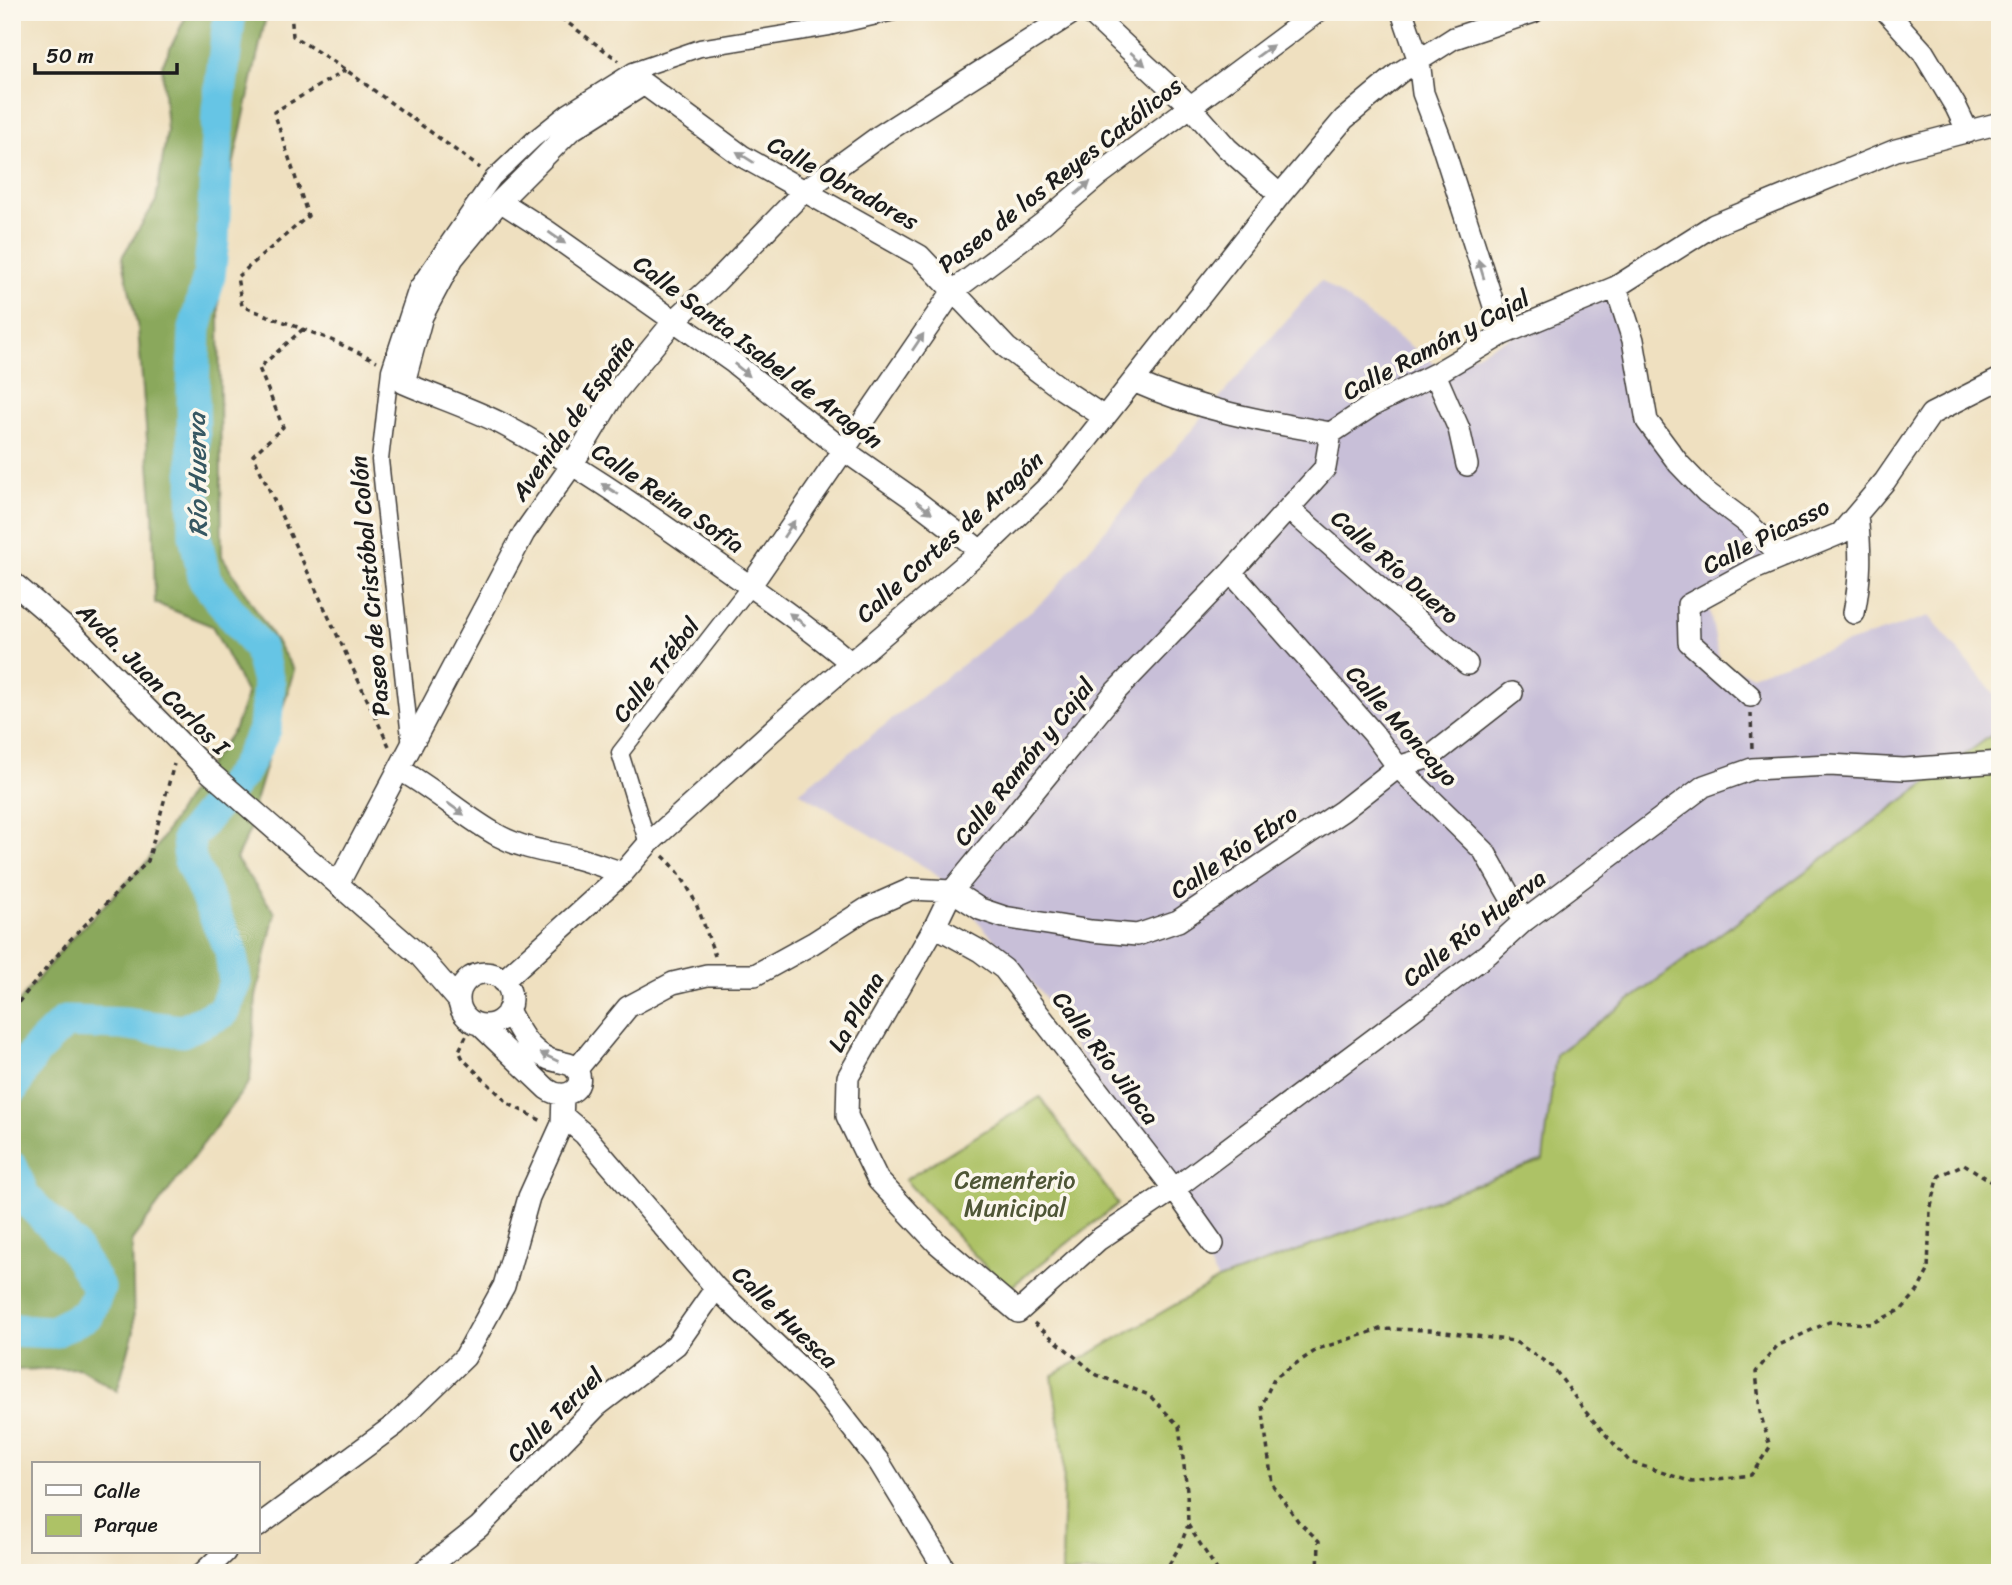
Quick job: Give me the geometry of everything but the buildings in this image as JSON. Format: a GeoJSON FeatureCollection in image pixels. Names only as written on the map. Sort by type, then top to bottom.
{"type":"FeatureCollection","features":[{"type":"Feature","properties":{"kind":"street","name":"Paseo de Cristóbal Colón"},"geometry":{"type":"LineString","coordinates":[[411,749],[380,460],[417,288],[494,178],[534,139],[568,112],[700,48],[829,27],[894,12]]}},
{"type":"Feature","properties":{"kind":"street","name":"Avenida de España"},"geometry":{"type":"LineString","coordinates":[[338,884],[524,533],[572,465],[615,394],[674,321],[715,283],[804,191],[881,135],[1074,12]]}},
{"type":"Feature","properties":{"kind":"street"},"geometry":{"type":"LineString","coordinates":[[1089,12],[1190,106],[1227,148],[1280,195]]}},
{"type":"Feature","properties":{"kind":"street","name":"Paseo de los Reyes Católicos"},"geometry":{"type":"LineString","coordinates":[[751,585],[953,290],[1042,223],[1099,175],[1318,12]]}},
{"type":"Feature","properties":{"kind":"street"},"geometry":{"type":"LineString","coordinates":[[1402,12],[1419,61],[1423,93],[1503,334]]}},
{"type":"Feature","properties":{"kind":"street","name":"Calle Cortes de Aragón"},"geometry":{"type":"LineString","coordinates":[[503,981],[623,873],[648,844],[850,662],[981,551],[1055,480],[1280,195],[1344,119],[1399,73],[1454,38],[1533,12]]}},
{"type":"Feature","properties":{"kind":"street"},"geometry":{"type":"LineString","coordinates":[[1887,12],[1923,52],[1968,132]]}},
{"type":"Feature","properties":{"kind":"street","name":"Paseo de Cristóbal Colón"},"geometry":{"type":"LineString","coordinates":[[397,377],[422,316],[453,258],[499,201],[570,131],[638,78]]}},
{"type":"Feature","properties":{"kind":"street","name":"Calle Obradores"},"geometry":{"type":"LineString","coordinates":[[638,78],[742,156],[920,256],[1007,348],[1104,417]]}},
{"type":"Feature","properties":{"kind":"street","name":"Calle Ramón y Cajal"},"geometry":{"type":"LineString","coordinates":[[952,891],[1116,691],[1231,572],[1325,468],[1331,433],[1373,405],[1435,374],[1503,334],[1616,287],[1714,225],[1896,150],[2000,124]]}},
{"type":"Feature","properties":{"kind":"street","name":"Calle Santa Isabel de Aragón"},"geometry":{"type":"LineString","coordinates":[[499,201],[548,231],[734,363],[842,449],[981,551]]}},
{"type":"Feature","properties":{"kind":"street"},"geometry":{"type":"LineString","coordinates":[[1616,287],[1633,340],[1647,421],[1679,464],[1706,492],[1746,522],[1783,557]]}},
{"type":"Feature","properties":{"kind":"street"},"geometry":{"type":"LineString","coordinates":[[1435,374],[1459,429],[1467,466]]}},
{"type":"Feature","properties":{"kind":"street","name":"Calle Reina Sofía"},"geometry":{"type":"LineString","coordinates":[[397,377],[501,423],[647,512],[751,585],[850,662]]}},
{"type":"Feature","properties":{"kind":"street","name":"Calle Picasso"},"geometry":{"type":"LineString","coordinates":[[1750,696],[1689,642],[1688,605],[1754,569],[1841,533],[1885,481],[1931,414],[2000,379]]}},
{"type":"Feature","properties":{"kind":"street"},"geometry":{"type":"LineString","coordinates":[[1133,381],[1170,398],[1240,416],[1331,433]]}},
{"type":"Feature","properties":{"kind":"street","name":"Calle Río Duero"},"geometry":{"type":"LineString","coordinates":[[1289,509],[1467,664]]}},
{"type":"Feature","properties":{"kind":"street"},"geometry":{"type":"LineString","coordinates":[[1854,614],[1861,579],[1857,515]]}},
{"type":"Feature","properties":{"kind":"street","name":"Calle Moncayo"},"geometry":{"type":"LineString","coordinates":[[1231,572],[1373,733],[1398,766],[1484,851],[1524,921]]}},
{"type":"Feature","properties":{"kind":"street","name":"Avda. Juan Carlos I"},"geometry":{"type":"LineString","coordinates":[[12,582],[73,634],[207,770],[420,956]]}},
{"type":"Feature","properties":{"kind":"street","name":"Calle Trébol"},"geometry":{"type":"LineString","coordinates":[[648,844],[620,753],[751,585]]}},
{"type":"Feature","properties":{"kind":"street","name":"Calle Río Ebro"},"geometry":{"type":"LineString","coordinates":[[952,891],[980,909],[1004,917],[1080,930],[1137,934],[1178,921],[1342,811],[1398,766],[1430,757],[1511,693]]}},
{"type":"Feature","properties":{"kind":"street","name":"Calle Río Huerva"},"geometry":{"type":"LineString","coordinates":[[1018,1312],[1098,1240],[1174,1189],[1489,953],[1524,921],[1704,786],[1752,769],[1829,765],[1904,769],[2000,762]]}},
{"type":"Feature","properties":{"kind":"street"},"geometry":{"type":"LineString","coordinates":[[400,770],[500,837],[623,873]]}},
{"type":"Feature","properties":{"kind":"street"},"geometry":{"type":"LineString","coordinates":[[576,1070],[618,1018],[640,999],[673,983],[690,978],[755,975],[813,943],[866,909],[911,889],[952,891]]}},
{"type":"Feature","properties":{"kind":"street","name":"La Plana"},"geometry":{"type":"LineString","coordinates":[[952,891],[935,926],[848,1077],[847,1116],[878,1180],[937,1242],[1018,1312]]}},
{"type":"Feature","properties":{"kind":"street","name":"Calle Río Jiloca"},"geometry":{"type":"LineString","coordinates":[[935,926],[980,951],[1004,969],[1174,1189],[1213,1244]]}},
{"type":"Feature","properties":{"kind":"street"},"geometry":{"type":"LineString","coordinates":[[420,956],[473,976]]}},
{"type":"Feature","properties":{"kind":"street"},"geometry":{"type":"LineString","coordinates":[[420,956],[459,1001]]}},
{"type":"Feature","properties":{"kind":"street"},"geometry":{"type":"LineString","coordinates":[[488,973],[503,981],[510,994],[509,1010],[494,1024],[474,1029],[473,1023],[463,1014],[459,1001],[465,982],[473,976],[488,973]]}},
{"type":"Feature","properties":{"kind":"street"},"geometry":{"type":"LineString","coordinates":[[259,1526],[396,1424],[465,1357],[505,1286],[529,1197],[562,1114],[579,1080],[576,1070],[571,1066],[543,1055],[528,1044],[509,1010]]}},
{"type":"Feature","properties":{"kind":"street","name":"Calle Huesca"},"geometry":{"type":"LineString","coordinates":[[474,1029],[555,1095],[562,1114],[584,1134],[716,1288],[820,1387],[879,1462],[947,1573]]}},
{"type":"Feature","properties":{"kind":"street","name":"Calle Teruel"},"geometry":{"type":"LineString","coordinates":[[421,1573],[479,1527],[597,1406],[676,1345],[716,1288]]}},
{"type":"Feature","properties":{"kind":"street"},"geometry":{"type":"LineString","coordinates":[[203,1573],[223,1554]]}},
{"type":"Feature","properties":{"kind":"path"},"geometry":{"type":"LineString","coordinates":[[291,12],[293,36],[346,70],[494,178]]}},
{"type":"Feature","properties":{"kind":"path"},"geometry":{"type":"LineString","coordinates":[[554,12],[638,78]]}},
{"type":"Feature","properties":{"kind":"path"},"geometry":{"type":"LineString","coordinates":[[346,70],[274,112],[308,216],[237,277],[242,306],[376,361],[397,377]]}},
{"type":"Feature","properties":{"kind":"path"},"geometry":{"type":"LineString","coordinates":[[303,329],[259,368],[283,427],[253,454],[400,770]]}},
{"type":"Feature","properties":{"kind":"path"},"geometry":{"type":"LineString","coordinates":[[1750,696],[1752,769]]}},
{"type":"Feature","properties":{"kind":"path"},"geometry":{"type":"LineString","coordinates":[[12,1010],[69,940],[148,861],[180,742]]}},
{"type":"Feature","properties":{"kind":"path"},"geometry":{"type":"LineString","coordinates":[[648,844],[666,859],[687,884],[722,975]]}},
{"type":"Feature","properties":{"kind":"path"},"geometry":{"type":"LineString","coordinates":[[474,1029],[459,1051],[463,1059],[509,1104],[562,1114]]}},
{"type":"Feature","properties":{"kind":"path"},"geometry":{"type":"LineString","coordinates":[[1318,1573],[1319,1541],[1298,1521],[1272,1484],[1262,1405],[1274,1378],[1318,1349],[1380,1329],[1430,1330],[1514,1341],[1553,1367],[1585,1412],[1630,1462],[1692,1482],[1751,1475],[1770,1447],[1760,1412],[1756,1372],[1777,1346],[1829,1322],[1871,1324],[1902,1309],[1917,1292],[1928,1271],[1930,1210],[1939,1175],[1964,1164],[2000,1187]]}},
{"type":"Feature","properties":{"kind":"path"},"geometry":{"type":"LineString","coordinates":[[1018,1312],[1097,1375],[1149,1395],[1179,1426],[1187,1490],[1188,1525],[1181,1544],[1164,1573]]}},
{"type":"Feature","properties":{"kind":"path"},"geometry":{"type":"LineString","coordinates":[[1188,1525],[1219,1573]]}},
{"type":"Feature","properties":{"kind":"shaded area"},"geometry":{"type":"Polygon","coordinates":[[[1321,280],[1443,370],[1609,289],[1634,417],[1786,550],[1708,601],[1720,664],[1751,675],[1929,616],[2000,700],[2000,729],[1556,1054],[1543,1160],[1218,1280],[1044,996],[935,873],[799,792],[1046,599],[1321,280]]]}},
{"type":"Feature","properties":{"kind":"green space"},"geometry":{"type":"Polygon","coordinates":[[[188,12],[267,12],[218,234],[222,556],[294,670],[254,805],[257,815],[236,859],[275,913],[256,997],[250,1081],[132,1240],[134,1331],[117,1391],[79,1368],[12,1370],[12,1010],[69,941],[148,861],[195,784],[235,728],[247,694],[212,626],[155,603],[153,513],[138,329],[122,257],[156,201],[167,131],[162,65],[188,12]]]}},
{"type":"Feature","properties":{"kind":"green space"},"geometry":{"type":"Polygon","coordinates":[[[2000,729],[2000,1573],[1062,1573],[1064,1454],[1052,1376],[1218,1280],[1543,1160],[1556,1054],[2000,729]]]}},
{"type":"Feature","properties":{"kind":"green space","name":"Cementerio Municipal"},"geometry":{"type":"Polygon","coordinates":[[[1040,1097],[1118,1204],[1007,1290],[905,1180],[1040,1097]]]}},
{"type":"Feature","properties":{"kind":"waterway","name":"Río Huerva"},"geometry":{"type":"LineString","coordinates":[[12,1089],[35,1051],[65,1022],[126,1024],[182,1031],[223,1012],[235,983],[231,951],[190,860],[188,839],[244,770],[265,729],[269,685],[259,648],[205,580],[195,535],[195,329],[209,276],[213,240],[218,110],[230,12]]}},
{"type":"Feature","properties":{"kind":"waterway","name":"Río Huerva"},"geometry":{"type":"LineString","coordinates":[[12,1168],[24,1197],[71,1244],[99,1288],[88,1314],[53,1332],[12,1330]]}}]}
